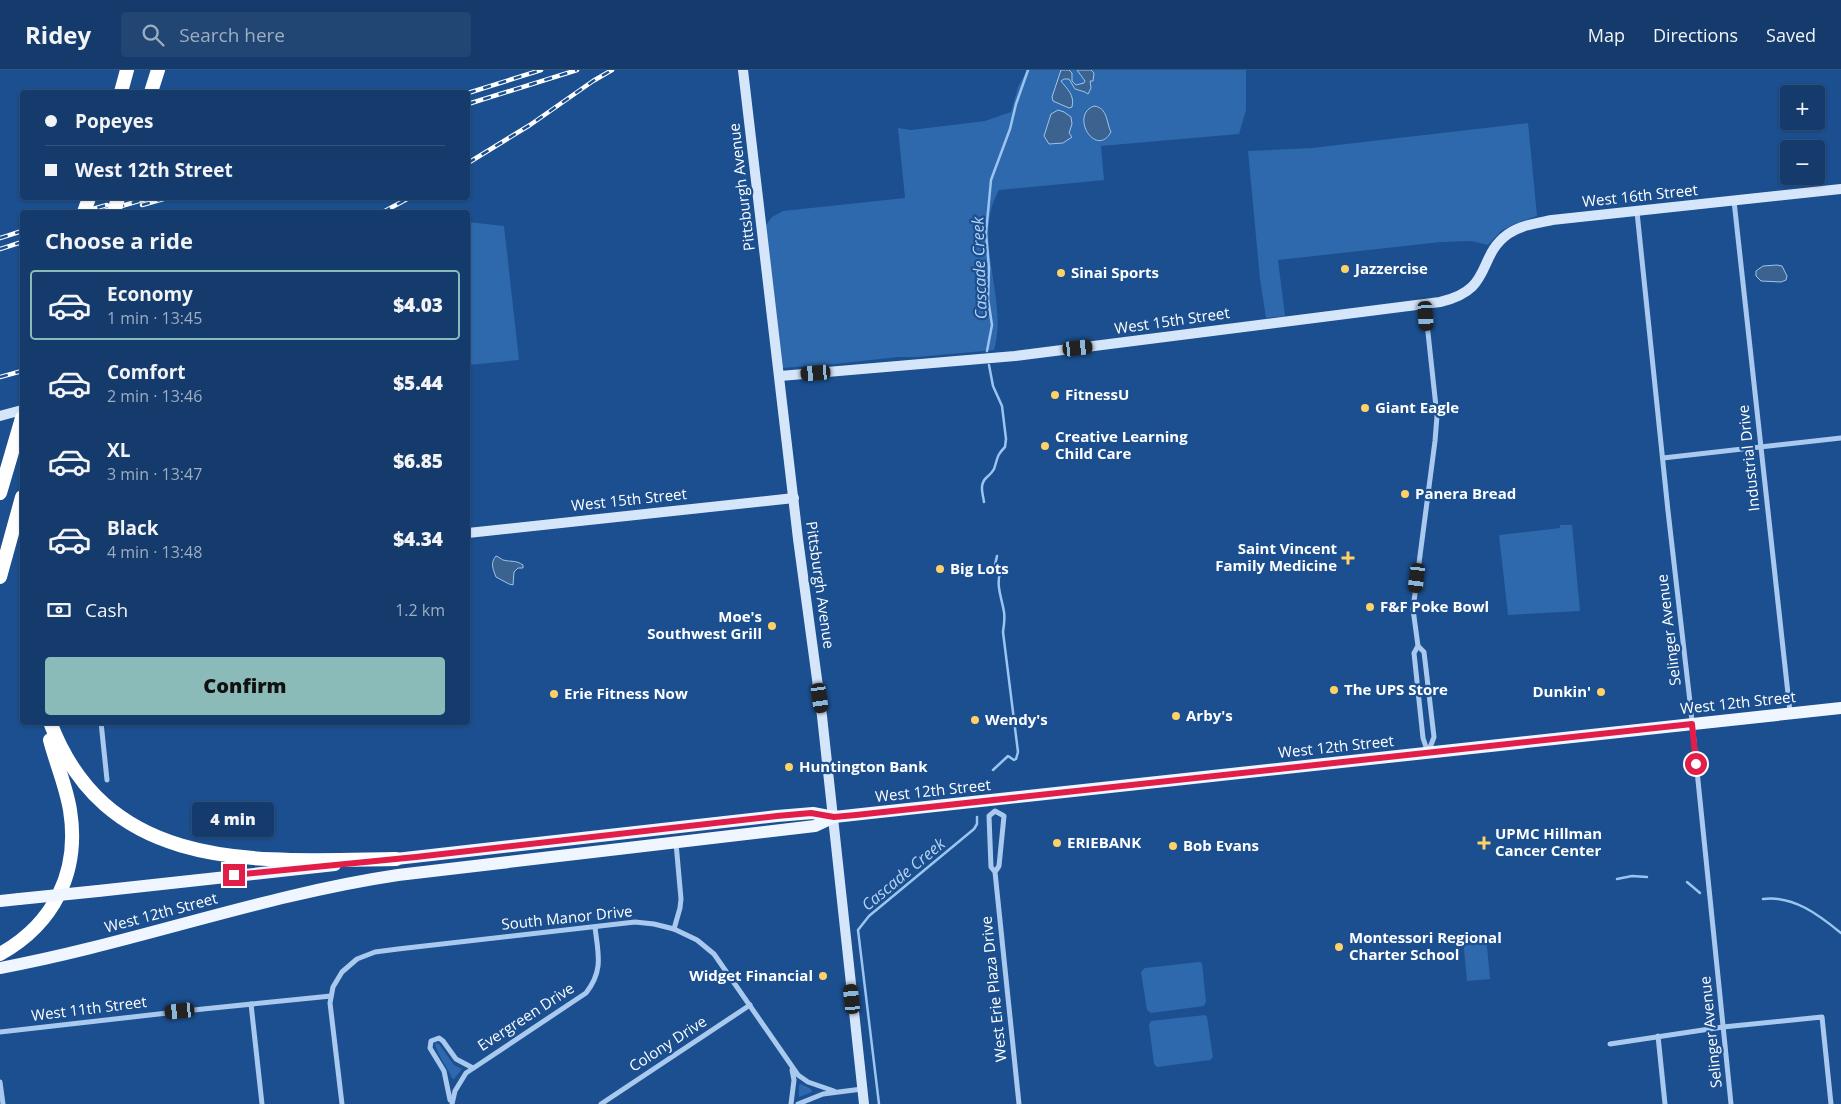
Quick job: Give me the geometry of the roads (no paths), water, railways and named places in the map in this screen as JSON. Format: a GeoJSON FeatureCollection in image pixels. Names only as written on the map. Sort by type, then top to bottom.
{"type":"FeatureCollection","features":[{"type":"Feature","properties":{"kind":"highway"},"geometry":{"type":"LineString","coordinates":[[121,90],[127,70]]}},
{"type":"Feature","properties":{"kind":"highway"},"geometry":{"type":"LineString","coordinates":[[152,90],[158,70]]}},
{"type":"Feature","properties":{"kind":"highway"},"geometry":{"type":"LineString","coordinates":[[1,488],[20,425]]}},
{"type":"Feature","properties":{"kind":"highway"},"geometry":{"type":"LineString","coordinates":[[0,577],[20,504]]}},
{"type":"Feature","properties":{"kind":"highway"},"geometry":{"type":"LineString","coordinates":[[0,954],[20,942],[47,915],[60,894],[71,857],[72,831],[69,808],[47,725]]}},
{"type":"Feature","properties":{"kind":"highway"},"geometry":{"type":"LineString","coordinates":[[51,725],[65,755],[88,789],[115,814],[135,827],[156,837],[195,849],[253,859],[294,861],[396,859]]}},
{"type":"Feature","properties":{"kind":"main road","name":"West 12th Street"},"geometry":{"type":"LineString","coordinates":[[0,902],[777,816],[813,813],[834,817],[995,806],[1428,753],[1841,708]]}},
{"type":"Feature","properties":{"kind":"main road","name":"West 12th Street"},"geometry":{"type":"LineString","coordinates":[[0,968],[97,947],[340,884],[398,875],[815,826],[834,817]]}},
{"type":"Feature","properties":{"kind":"street","name":"Pittsburgh Avenue"},"geometry":{"type":"LineString","coordinates":[[743,70],[834,817],[864,1104]]}},
{"type":"Feature","properties":{"kind":"street","name":"West 16th Street"},"geometry":{"type":"LineString","coordinates":[[1473,287],[1484,272],[1497,245],[1509,233],[1518,228],[1552,220],[1841,189]]}},
{"type":"Feature","properties":{"kind":"street","name":"Industrial Drive"},"geometry":{"type":"LineString","coordinates":[[1734,201],[1790,713]]}},
{"type":"Feature","properties":{"kind":"street","name":"Selinger Avenue"},"geometry":{"type":"LineString","coordinates":[[1637,212],[1692,724],[1730,1104]]}},
{"type":"Feature","properties":{"kind":"street","name":"West 15th Street"},"geometry":{"type":"LineString","coordinates":[[780,376],[1015,356],[1291,320],[1425,305],[1456,298],[1473,287]]}},
{"type":"Feature","properties":{"kind":"street"},"geometry":{"type":"LineString","coordinates":[[1425,305],[1437,416],[1413,609],[1418,646],[1414,654],[1423,738],[1428,753]]}},
{"type":"Feature","properties":{"kind":"street"},"geometry":{"type":"LineString","coordinates":[[0,416],[20,411]]}},
{"type":"Feature","properties":{"kind":"street"},"geometry":{"type":"LineString","coordinates":[[1663,458],[1841,438]]}},
{"type":"Feature","properties":{"kind":"street","name":"West 15th Street"},"geometry":{"type":"LineString","coordinates":[[470,533],[794,498]]}},
{"type":"Feature","properties":{"kind":"street"},"geometry":{"type":"LineString","coordinates":[[1418,646],[1424,652],[1434,737],[1428,753]]}},
{"type":"Feature","properties":{"kind":"street"},"geometry":{"type":"LineString","coordinates":[[101,725],[107,780]]}},
{"type":"Feature","properties":{"kind":"street","name":"West Erie Plaza Drive"},"geometry":{"type":"LineString","coordinates":[[995,872],[999,866],[1004,816],[995,806],[989,816],[991,867],[995,872],[1019,1104]]}},
{"type":"Feature","properties":{"kind":"street"},"geometry":{"type":"LineString","coordinates":[[674,929],[681,899],[676,842]]}},
{"type":"Feature","properties":{"kind":"street","name":"South Manor Drive"},"geometry":{"type":"LineString","coordinates":[[331,996],[336,981],[349,964],[375,952],[635,922],[654,924],[674,929],[697,940],[714,954],[798,1075],[808,1082],[834,1091]]}},
{"type":"Feature","properties":{"kind":"street","name":"Evergreen Drive"},"geometry":{"type":"LineString","coordinates":[[451,1104],[458,1085],[472,1068],[586,992],[592,984],[598,969],[595,927]]}},
{"type":"Feature","properties":{"kind":"street"},"geometry":{"type":"LineString","coordinates":[[331,996],[332,1030],[342,1104]]}},
{"type":"Feature","properties":{"kind":"street","name":"West 11th Street"},"geometry":{"type":"LineString","coordinates":[[0,1032],[331,996]]}},
{"type":"Feature","properties":{"kind":"street"},"geometry":{"type":"LineString","coordinates":[[251,1004],[262,1104]]}},
{"type":"Feature","properties":{"kind":"street","name":"Colony Drive"},"geometry":{"type":"LineString","coordinates":[[601,1104],[750,1006]]}},
{"type":"Feature","properties":{"kind":"street"},"geometry":{"type":"LineString","coordinates":[[1610,1044],[1723,1027],[1822,1016],[1831,1104]]}},
{"type":"Feature","properties":{"kind":"street"},"geometry":{"type":"LineString","coordinates":[[1658,1036],[1665,1104]]}},
{"type":"Feature","properties":{"kind":"street","name":"Evergreen Drive"},"geometry":{"type":"LineString","coordinates":[[451,1104],[446,1077],[430,1048],[431,1041],[436,1038],[442,1040],[456,1060],[472,1068]]}},
{"type":"Feature","properties":{"kind":"street"},"geometry":{"type":"LineString","coordinates":[[791,1067],[794,1080],[791,1104]]}},
{"type":"Feature","properties":{"kind":"street"},"geometry":{"type":"LineString","coordinates":[[0,1082],[3,1104]]}},
{"type":"Feature","properties":{"kind":"street"},"geometry":{"type":"LineString","coordinates":[[798,1104],[817,1095],[834,1091],[862,1089]]}},
{"type":"Feature","properties":{"kind":"waterway","name":"Cascade Creek"},"geometry":{"type":"LineString","coordinates":[[987,351],[992,325],[988,299],[989,268],[986,233],[991,180],[1010,129],[1016,104],[1028,70]]}},
{"type":"Feature","properties":{"kind":"waterway","name":"Cascade Creek"},"geometry":{"type":"LineString","coordinates":[[984,502],[982,490],[984,481],[994,469],[999,455],[1005,447],[1006,439],[1002,406],[993,386],[989,365]]}},
{"type":"Feature","properties":{"kind":"waterway","name":"Cascade Creek"},"geometry":{"type":"LineString","coordinates":[[993,770],[1008,756],[1014,760],[1016,759],[1018,752],[1003,632],[1004,615],[999,588],[1000,573],[995,565],[997,556]]}},
{"type":"Feature","properties":{"kind":"waterway","name":"Cascade Creek"},"geometry":{"type":"LineString","coordinates":[[879,1104],[858,930],[869,916],[974,829],[977,824],[977,817]]}},
{"type":"Feature","properties":{"kind":"waterway"},"geometry":{"type":"LineString","coordinates":[[1617,879],[1632,876],[1647,877]]}},
{"type":"Feature","properties":{"kind":"waterway"},"geometry":{"type":"LineString","coordinates":[[1687,882],[1700,893]]}},
{"type":"Feature","properties":{"kind":"waterway"},"geometry":{"type":"LineString","coordinates":[[1763,899],[1785,900],[1795,903],[1815,913],[1841,933]]}},
{"type":"Feature","properties":{"kind":"railway"},"geometry":{"type":"LineString","coordinates":[[470,92],[541,70]]}},
{"type":"Feature","properties":{"kind":"railway"},"geometry":{"type":"LineString","coordinates":[[470,103],[577,70]]}},
{"type":"Feature","properties":{"kind":"railway"},"geometry":{"type":"LineString","coordinates":[[470,162],[530,125],[612,70]]}},
{"type":"Feature","properties":{"kind":"railway"},"geometry":{"type":"LineString","coordinates":[[108,210],[142,200]]}},
{"type":"Feature","properties":{"kind":"railway"},"geometry":{"type":"LineString","coordinates":[[142,205],[160,200]]}},
{"type":"Feature","properties":{"kind":"railway"},"geometry":{"type":"LineString","coordinates":[[387,210],[405,200]]}},
{"type":"Feature","properties":{"kind":"railway"},"geometry":{"type":"LineString","coordinates":[[89,210],[107,205]]}},
{"type":"Feature","properties":{"kind":"railway"},"geometry":{"type":"LineString","coordinates":[[0,238],[20,232]]}},
{"type":"Feature","properties":{"kind":"railway"},"geometry":{"type":"LineString","coordinates":[[0,249],[20,243]]}},
{"type":"Feature","properties":{"kind":"railway"},"geometry":{"type":"LineString","coordinates":[[0,377],[20,372]]}},
{"type":"Feature","properties":{"kind":"place","name":"Jazzercise"},"geometry":{"type":"Point","coordinates":[1345,269]}},
{"type":"Feature","properties":{"kind":"place","name":"Sinai Sports"},"geometry":{"type":"Point","coordinates":[1061,273]}},
{"type":"Feature","properties":{"kind":"place","name":"FitnessU"},"geometry":{"type":"Point","coordinates":[1055,395]}},
{"type":"Feature","properties":{"kind":"place","name":"Giant Eagle"},"geometry":{"type":"Point","coordinates":[1365,408]}},
{"type":"Feature","properties":{"kind":"place","name":"Creative Learning Child Care"},"geometry":{"type":"Point","coordinates":[1045,446]}},
{"type":"Feature","properties":{"kind":"place","name":"Panera Bread"},"geometry":{"type":"Point","coordinates":[1405,494]}},
{"type":"Feature","properties":{"kind":"place","name":"Saint Vincent Family Medicine"},"geometry":{"type":"Point","coordinates":[1348,558]}},
{"type":"Feature","properties":{"kind":"place","name":"Big Lots"},"geometry":{"type":"Point","coordinates":[940,569]}},
{"type":"Feature","properties":{"kind":"place","name":"F&F Poke Bowl"},"geometry":{"type":"Point","coordinates":[1370,607]}},
{"type":"Feature","properties":{"kind":"place","name":"Moe's Southwest Grill"},"geometry":{"type":"Point","coordinates":[772,626]}},
{"type":"Feature","properties":{"kind":"place","name":"The UPS Store"},"geometry":{"type":"Point","coordinates":[1334,690]}},
{"type":"Feature","properties":{"kind":"place","name":"Dunkin'"},"geometry":{"type":"Point","coordinates":[1601,692]}},
{"type":"Feature","properties":{"kind":"place","name":"Erie Fitness Now"},"geometry":{"type":"Point","coordinates":[554,694]}},
{"type":"Feature","properties":{"kind":"place","name":"Arby's"},"geometry":{"type":"Point","coordinates":[1176,716]}},
{"type":"Feature","properties":{"kind":"place","name":"Wendy's"},"geometry":{"type":"Point","coordinates":[975,720]}},
{"type":"Feature","properties":{"kind":"place","name":"Huntington Bank"},"geometry":{"type":"Point","coordinates":[789,767]}},
{"type":"Feature","properties":{"kind":"place","name":"ERIEBANK"},"geometry":{"type":"Point","coordinates":[1057,843]}},
{"type":"Feature","properties":{"kind":"place","name":"UPMC Hillman Cancer Center"},"geometry":{"type":"Point","coordinates":[1484,843]}},
{"type":"Feature","properties":{"kind":"place","name":"Bob Evans"},"geometry":{"type":"Point","coordinates":[1173,846]}},
{"type":"Feature","properties":{"kind":"place","name":"Montessori Regional Charter School"},"geometry":{"type":"Point","coordinates":[1339,947]}},
{"type":"Feature","properties":{"kind":"place","name":"Widget Financial"},"geometry":{"type":"Point","coordinates":[823,976]}}]}
